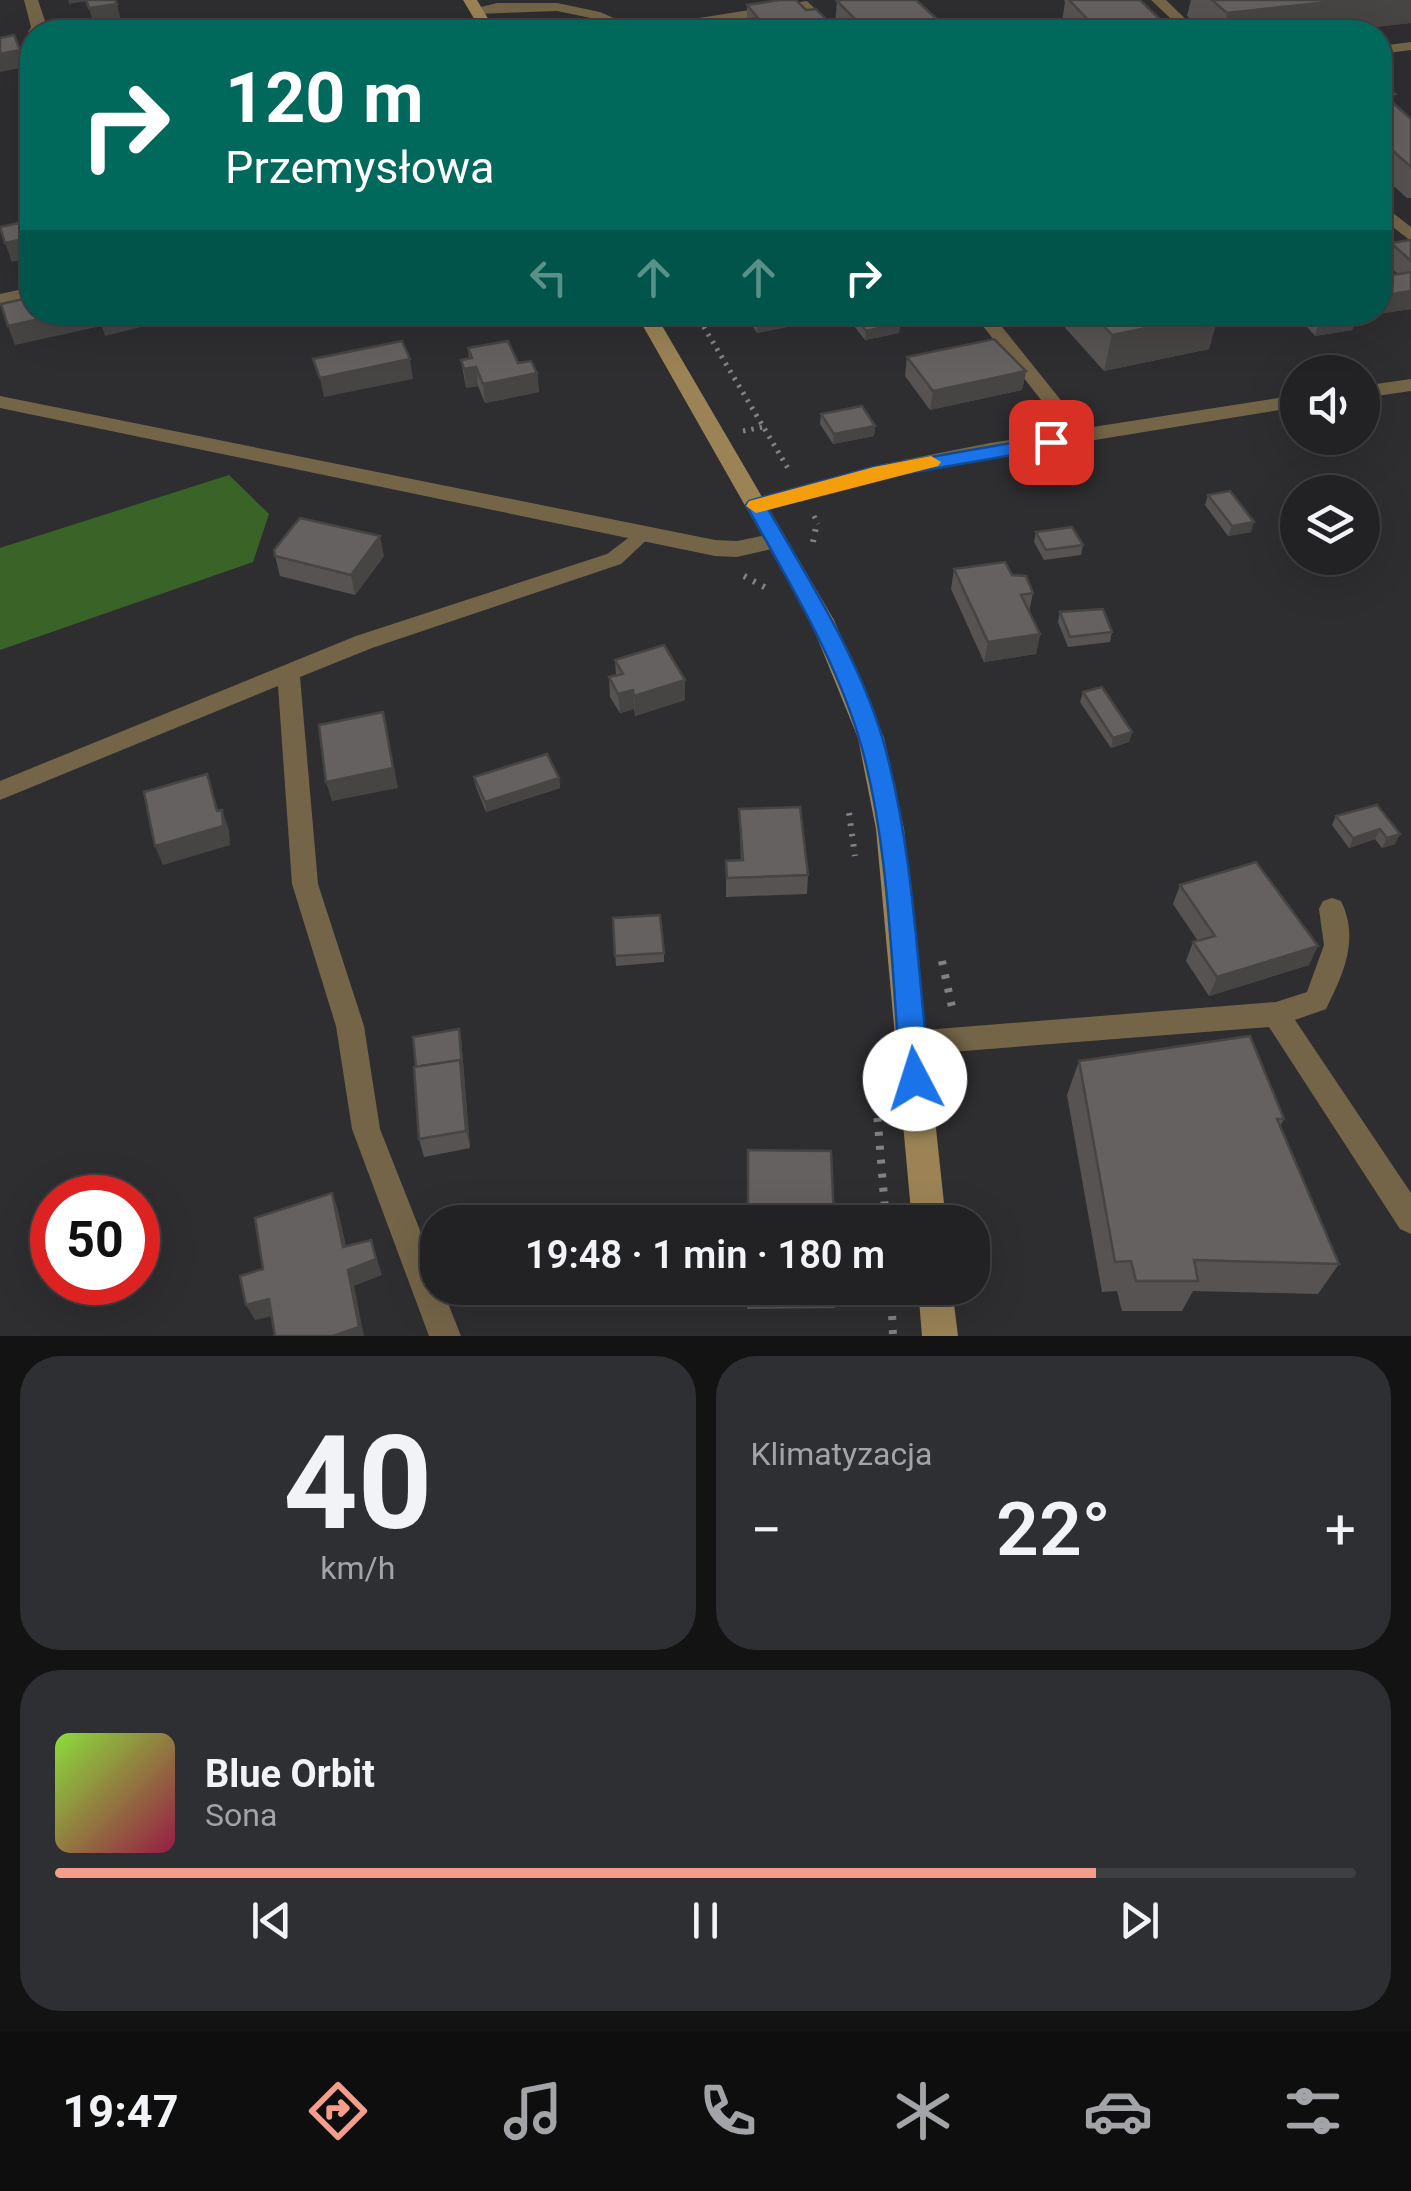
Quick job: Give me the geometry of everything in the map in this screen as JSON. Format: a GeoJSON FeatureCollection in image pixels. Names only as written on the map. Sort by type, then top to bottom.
{"type":"FeatureCollection","features":[{"type":"Feature","properties":{"kind":"main road"},"geometry":{"type":"LineString","coordinates":[[652,325],[822,620],[870,738],[890,829],[927,1205]]}},
{"type":"Feature","properties":{"kind":"main road"},"geometry":{"type":"LineString","coordinates":[[937,1305],[940,1336]]}},
{"type":"Feature","properties":{"kind":"street"},"geometry":{"type":"LineString","coordinates":[[1380,389],[1411,385]]}},
{"type":"Feature","properties":{"kind":"street"},"geometry":{"type":"LineString","coordinates":[[0,402],[715,548],[736,549],[776,541]]}},
{"type":"Feature","properties":{"kind":"street"},"geometry":{"type":"LineString","coordinates":[[756,505],[894,469],[990,450],[1280,405]]}},
{"type":"Feature","properties":{"kind":"lane"},"geometry":{"type":"LineString","coordinates":[[554,6],[571,0]]}},
{"type":"Feature","properties":{"kind":"lane"},"geometry":{"type":"LineString","coordinates":[[1158,0],[1179,20]]}},
{"type":"Feature","properties":{"kind":"lane"},"geometry":{"type":"LineString","coordinates":[[473,5],[528,3],[590,12],[608,20]]}},
{"type":"Feature","properties":{"kind":"lane"},"geometry":{"type":"LineString","coordinates":[[714,20],[807,6],[821,20]]}},
{"type":"Feature","properties":{"kind":"lane"},"geometry":{"type":"LineString","coordinates":[[1392,219],[1411,236]]}},
{"type":"Feature","properties":{"kind":"lane"},"geometry":{"type":"LineString","coordinates":[[990,325],[1081,438]]}},
{"type":"Feature","properties":{"kind":"lane"},"geometry":{"type":"LineString","coordinates":[[0,792],[364,642],[614,559],[644,534]]}},
{"type":"Feature","properties":{"kind":"lane"},"geometry":{"type":"LineString","coordinates":[[288,675],[306,884],[350,1026],[366,1129],[445,1336]]}},
{"type":"Feature","properties":{"kind":"lane"},"geometry":{"type":"LineString","coordinates":[[912,1043],[1276,1014],[1316,1001],[1337,960],[1339,928],[1332,910]]}},
{"type":"Feature","properties":{"kind":"lane"},"geometry":{"type":"LineString","coordinates":[[1276,1014],[1411,1219]]}},
{"type":"Feature","properties":{"kind":"path"},"geometry":{"type":"LineString","coordinates":[[734,572],[765,586],[774,598]]}},
{"type":"Feature","properties":{"kind":"path"},"geometry":{"type":"LineString","coordinates":[[848,807],[855,861]]}},
{"type":"Feature","properties":{"kind":"path"},"geometry":{"type":"LineString","coordinates":[[872,1050],[885,1205]]}},
{"type":"Feature","properties":{"kind":"path"},"geometry":{"type":"LineString","coordinates":[[891,1305],[893,1336]]}},
{"type":"Feature","properties":{"kind":"green space"},"geometry":{"type":"Polygon","coordinates":[[[229,475],[269,514],[253,562],[0,650],[0,548],[229,475]]]}},
{"type":"Feature","properties":{"kind":"building"},"geometry":{"type":"Polygon","coordinates":[[[86,0],[115,0],[117,4],[89,8],[86,0]]]}},
{"type":"Feature","properties":{"kind":"building"},"geometry":{"type":"Polygon","coordinates":[[[796,0],[806,10],[816,9],[827,20],[737,20],[758,18],[747,5],[796,0]]]}},
{"type":"Feature","properties":{"kind":"building"},"geometry":{"type":"Polygon","coordinates":[[[916,0],[938,20],[856,20],[837,1],[916,0]]]}},
{"type":"Feature","properties":{"kind":"building"},"geometry":{"type":"Polygon","coordinates":[[[1069,0],[1140,0],[1161,20],[1088,20],[1069,0]]]}},
{"type":"Feature","properties":{"kind":"building"},"geometry":{"type":"Polygon","coordinates":[[[1212,0],[1346,0],[1227,13],[1212,0]]]}},
{"type":"Feature","properties":{"kind":"building"},"geometry":{"type":"Polygon","coordinates":[[[14,35],[20,50],[0,54],[0,38],[14,35]]]}},
{"type":"Feature","properties":{"kind":"building"},"geometry":{"type":"Polygon","coordinates":[[[1392,102],[1411,119],[1411,167],[1392,150],[1392,102]]]}},
{"type":"Feature","properties":{"kind":"building"},"geometry":{"type":"Polygon","coordinates":[[[20,223],[20,240],[5,243],[0,227],[20,223]]]}},
{"type":"Feature","properties":{"kind":"building"},"geometry":{"type":"Polygon","coordinates":[[[1411,240],[1411,261],[1392,244],[1411,240]]]}},
{"type":"Feature","properties":{"kind":"building"},"geometry":{"type":"Polygon","coordinates":[[[1411,272],[1411,291],[1392,294],[1392,275],[1411,272]]]}},
{"type":"Feature","properties":{"kind":"building"},"geometry":{"type":"Polygon","coordinates":[[[20,300],[20,323],[8,326],[1,304],[20,300]]]}},
{"type":"Feature","properties":{"kind":"building"},"geometry":{"type":"Polygon","coordinates":[[[861,325],[892,325],[866,331],[861,325]]]}},
{"type":"Feature","properties":{"kind":"building"},"geometry":{"type":"Polygon","coordinates":[[[1103,325],[1161,325],[1112,335],[1103,325]]]}},
{"type":"Feature","properties":{"kind":"building"},"geometry":{"type":"Polygon","coordinates":[[[994,339],[1026,371],[933,391],[907,357],[994,339]]]}},
{"type":"Feature","properties":{"kind":"building"},"geometry":{"type":"Polygon","coordinates":[[[402,341],[410,359],[320,378],[313,359],[402,341]]]}},
{"type":"Feature","properties":{"kind":"building"},"geometry":{"type":"Polygon","coordinates":[[[508,341],[518,363],[531,361],[537,373],[483,384],[476,367],[464,369],[461,360],[472,358],[468,348],[508,341]]]}},
{"type":"Feature","properties":{"kind":"building"},"geometry":{"type":"Polygon","coordinates":[[[862,406],[875,426],[834,434],[821,414],[862,406]]]}},
{"type":"Feature","properties":{"kind":"building"},"geometry":{"type":"Polygon","coordinates":[[[1230,491],[1254,522],[1232,526],[1208,495],[1230,491]]]}},
{"type":"Feature","properties":{"kind":"building"},"geometry":{"type":"Polygon","coordinates":[[[300,518],[380,536],[351,575],[275,556],[274,550],[300,518]]]}},
{"type":"Feature","properties":{"kind":"building"},"geometry":{"type":"Polygon","coordinates":[[[1072,527],[1083,545],[1046,550],[1036,532],[1072,527]]]}},
{"type":"Feature","properties":{"kind":"building"},"geometry":{"type":"Polygon","coordinates":[[[1005,562],[1012,575],[1026,576],[1033,593],[1021,595],[1040,634],[988,642],[954,569],[1005,562]]]}},
{"type":"Feature","properties":{"kind":"building"},"geometry":{"type":"Polygon","coordinates":[[[1103,609],[1112,632],[1070,637],[1060,612],[1103,609]]]}},
{"type":"Feature","properties":{"kind":"building"},"geometry":{"type":"Polygon","coordinates":[[[664,645],[685,680],[634,696],[633,690],[618,694],[609,677],[623,674],[615,660],[664,645]]]}},
{"type":"Feature","properties":{"kind":"building"},"geometry":{"type":"Polygon","coordinates":[[[1102,687],[1132,732],[1113,738],[1083,692],[1102,687]]]}},
{"type":"Feature","properties":{"kind":"building"},"geometry":{"type":"Polygon","coordinates":[[[383,712],[393,768],[326,782],[319,725],[383,712]]]}},
{"type":"Feature","properties":{"kind":"building"},"geometry":{"type":"Polygon","coordinates":[[[547,754],[559,778],[485,802],[474,777],[547,754]]]}},
{"type":"Feature","properties":{"kind":"building"},"geometry":{"type":"Polygon","coordinates":[[[207,774],[217,811],[222,810],[223,826],[155,846],[144,792],[207,774]]]}},
{"type":"Feature","properties":{"kind":"building"},"geometry":{"type":"Polygon","coordinates":[[[1377,805],[1400,834],[1387,838],[1380,829],[1353,838],[1336,816],[1377,805]]]}},
{"type":"Feature","properties":{"kind":"building"},"geometry":{"type":"Polygon","coordinates":[[[800,807],[808,875],[727,878],[726,861],[743,860],[739,809],[800,807]]]}},
{"type":"Feature","properties":{"kind":"building"},"geometry":{"type":"Polygon","coordinates":[[[1256,862],[1318,946],[1217,977],[1193,942],[1215,936],[1180,885],[1256,862]]]}},
{"type":"Feature","properties":{"kind":"building"},"geometry":{"type":"Polygon","coordinates":[[[660,915],[664,953],[615,956],[613,918],[660,915]]]}},
{"type":"Feature","properties":{"kind":"building"},"geometry":{"type":"Polygon","coordinates":[[[459,1029],[462,1068],[460,1060],[416,1067],[413,1037],[459,1029]]]}},
{"type":"Feature","properties":{"kind":"building"},"geometry":{"type":"Polygon","coordinates":[[[1250,1036],[1284,1119],[1277,1119],[1339,1264],[1194,1260],[1198,1281],[1136,1281],[1131,1261],[1115,1262],[1079,1061],[1250,1036]]]}},
{"type":"Feature","properties":{"kind":"building"},"geometry":{"type":"Polygon","coordinates":[[[460,1060],[466,1131],[419,1139],[414,1067],[460,1060]]]}},
{"type":"Feature","properties":{"kind":"building"},"geometry":{"type":"Polygon","coordinates":[[[748,1150],[831,1151],[833,1205],[748,1205],[748,1150]]]}},
{"type":"Feature","properties":{"kind":"building"},"geometry":{"type":"Polygon","coordinates":[[[332,1193],[343,1247],[371,1240],[376,1259],[348,1270],[359,1327],[333,1336],[275,1336],[269,1299],[246,1305],[240,1276],[263,1269],[255,1218],[332,1193]]]}},
{"type":"Feature","properties":{"kind":"slow traffic"},"geometry":{"type":"LineString","coordinates":[[756,506],[874,473],[931,462]]}},
{"type":"Feature","properties":{"kind":"route"},"geometry":{"type":"LineString","coordinates":[[915,1079],[890,829],[870,738],[822,620],[756,505],[874,473],[1051,442]]}}]}
